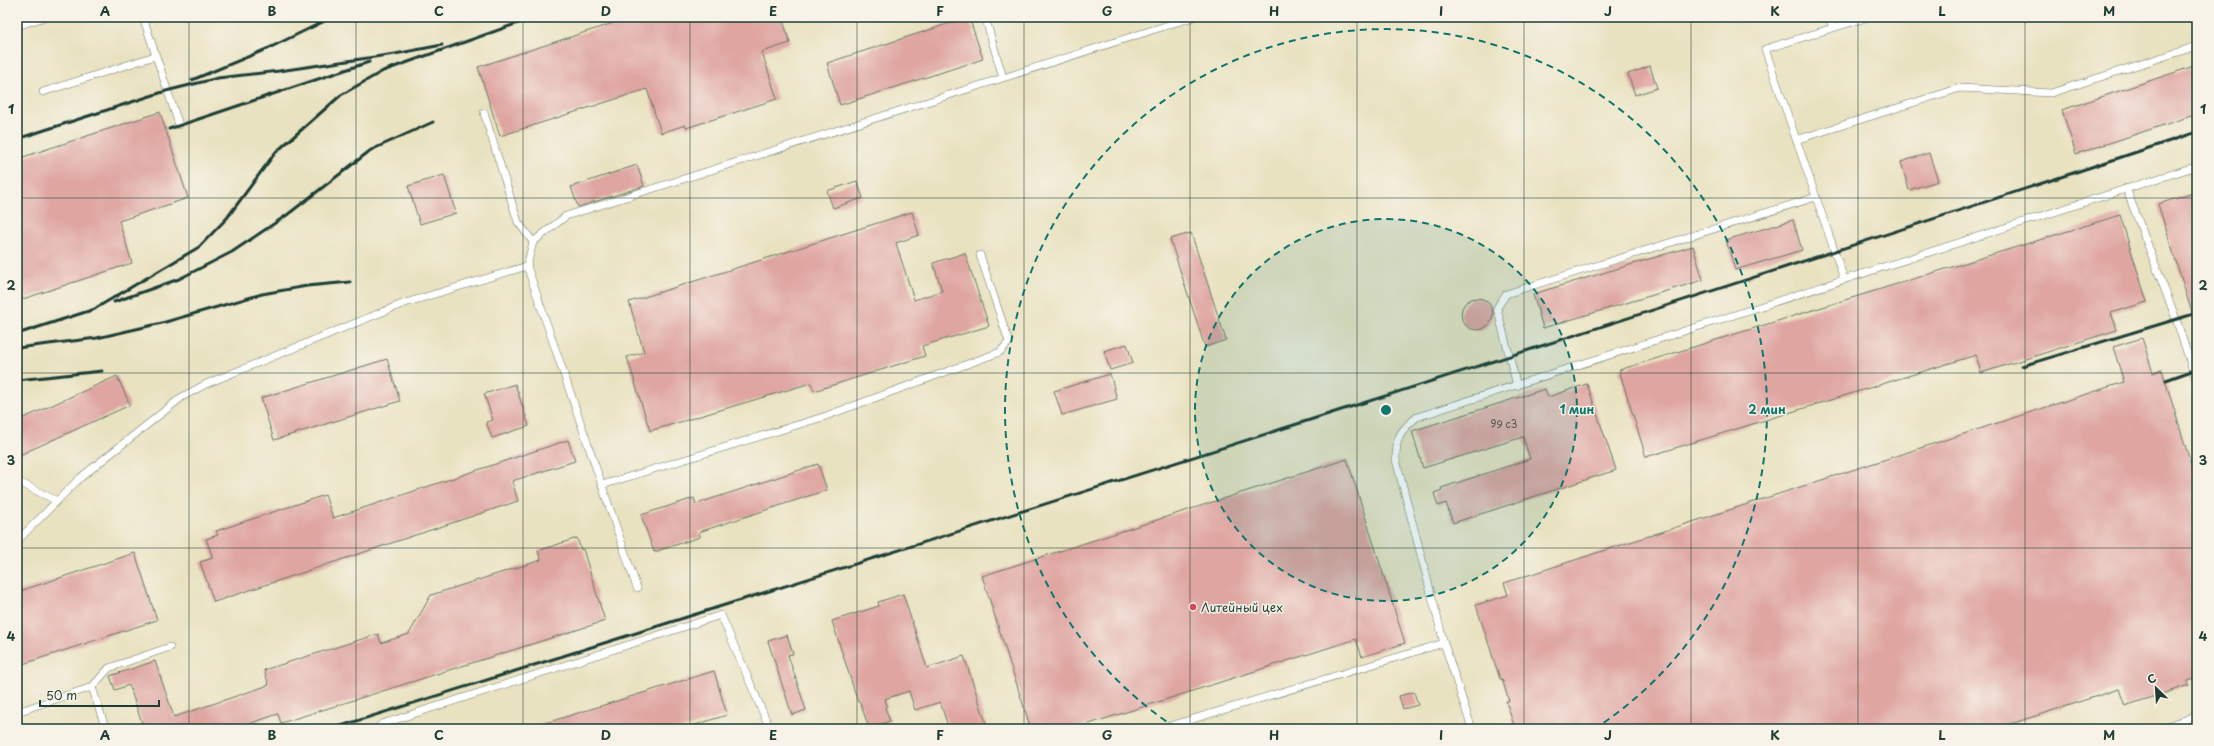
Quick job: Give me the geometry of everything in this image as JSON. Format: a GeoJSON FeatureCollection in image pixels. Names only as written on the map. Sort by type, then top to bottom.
{"type":"FeatureCollection","features":[{"type":"Feature","properties":{"kind":"lane"},"geometry":{"type":"LineString","coordinates":[[17,26],[45,17]]}},
{"type":"Feature","properties":{"kind":"lane"},"geometry":{"type":"LineString","coordinates":[[143,17],[179,125]]}},
{"type":"Feature","properties":{"kind":"lane"},"geometry":{"type":"LineString","coordinates":[[985,17],[1003,78]]}},
{"type":"Feature","properties":{"kind":"lane"},"geometry":{"type":"LineString","coordinates":[[637,588],[527,266],[532,242],[566,216],[1193,17]]}},
{"type":"Feature","properties":{"kind":"lane"},"geometry":{"type":"LineString","coordinates":[[1829,17],[1833,28]]}},
{"type":"Feature","properties":{"kind":"lane"},"geometry":{"type":"LineString","coordinates":[[1844,279],[1765,49],[1869,17]]}},
{"type":"Feature","properties":{"kind":"lane"},"geometry":{"type":"LineString","coordinates":[[1796,140],[1960,88],[2051,93],[2197,46]]}},
{"type":"Feature","properties":{"kind":"lane"},"geometry":{"type":"LineString","coordinates":[[43,92],[155,56]]}},
{"type":"Feature","properties":{"kind":"lane"},"geometry":{"type":"LineString","coordinates":[[484,113],[518,222],[532,242]]}},
{"type":"Feature","properties":{"kind":"lane"},"geometry":{"type":"LineString","coordinates":[[1472,729],[1444,643],[1396,460],[1396,441],[1403,428],[1417,417],[2197,166]]}},
{"type":"Feature","properties":{"kind":"lane"},"geometry":{"type":"LineString","coordinates":[[2126,188],[2176,319],[2197,383]]}},
{"type":"Feature","properties":{"kind":"lane"},"geometry":{"type":"LineString","coordinates":[[1517,386],[1496,308],[1506,294],[1816,197]]}},
{"type":"Feature","properties":{"kind":"lane"},"geometry":{"type":"LineString","coordinates":[[602,485],[823,417],[1000,352],[1009,342],[980,255]]}},
{"type":"Feature","properties":{"kind":"lane"},"geometry":{"type":"LineString","coordinates":[[17,541],[80,478],[182,397],[206,384],[402,304],[527,266]]}},
{"type":"Feature","properties":{"kind":"lane"},"geometry":{"type":"LineString","coordinates":[[17,481],[57,501]]}},
{"type":"Feature","properties":{"kind":"lane"},"geometry":{"type":"LineString","coordinates":[[376,729],[382,724],[721,615],[770,729]]}},
{"type":"Feature","properties":{"kind":"lane"},"geometry":{"type":"LineString","coordinates":[[1160,729],[1444,643]]}},
{"type":"Feature","properties":{"kind":"lane"},"geometry":{"type":"LineString","coordinates":[[17,712],[92,687],[109,668],[170,647]]}},
{"type":"Feature","properties":{"kind":"lane"},"geometry":{"type":"LineString","coordinates":[[92,687],[105,727]]}},
{"type":"Feature","properties":{"kind":"lane"},"geometry":{"type":"LineString","coordinates":[[2157,729],[2197,716]]}},
{"type":"Feature","properties":{"kind":"building"},"geometry":{"type":"Polygon","coordinates":[[[632,17],[782,17],[790,43],[762,52],[777,99],[686,128],[685,125],[661,133],[647,89],[500,136],[478,67],[632,17]]]}},
{"type":"Feature","properties":{"kind":"building"},"geometry":{"type":"Polygon","coordinates":[[[969,17],[983,59],[840,105],[827,63],[969,17]]]}},
{"type":"Feature","properties":{"kind":"building"},"geometry":{"type":"Polygon","coordinates":[[[2197,65],[2197,114],[2076,154],[2062,110],[2197,65]]]}},
{"type":"Feature","properties":{"kind":"building"},"geometry":{"type":"Polygon","coordinates":[[[1650,66],[1657,88],[1635,95],[1628,74],[1650,66]]]}},
{"type":"Feature","properties":{"kind":"building"},"geometry":{"type":"Polygon","coordinates":[[[160,112],[188,198],[119,221],[132,263],[17,301],[17,159],[160,112]]]}},
{"type":"Feature","properties":{"kind":"building"},"geometry":{"type":"Polygon","coordinates":[[[1929,153],[1938,181],[1909,190],[1901,162],[1929,153]]]}},
{"type":"Feature","properties":{"kind":"building"},"geometry":{"type":"Polygon","coordinates":[[[637,165],[644,186],[578,207],[571,187],[637,165]]]}},
{"type":"Feature","properties":{"kind":"building"},"geometry":{"type":"Polygon","coordinates":[[[444,175],[456,213],[420,224],[408,186],[444,175]]]}},
{"type":"Feature","properties":{"kind":"building"},"geometry":{"type":"Polygon","coordinates":[[[857,181],[863,198],[833,208],[827,191],[857,181]]]}},
{"type":"Feature","properties":{"kind":"building"},"geometry":{"type":"Polygon","coordinates":[[[2197,192],[2197,319],[2194,319],[2158,204],[2197,192]]]}},
{"type":"Feature","properties":{"kind":"building"},"geometry":{"type":"Polygon","coordinates":[[[912,212],[919,235],[896,243],[914,300],[942,291],[933,263],[965,253],[989,326],[922,346],[925,356],[814,391],[811,383],[650,431],[627,357],[644,352],[629,302],[912,212]]]}},
{"type":"Feature","properties":{"kind":"building"},"geometry":{"type":"Polygon","coordinates":[[[2120,215],[2147,302],[2111,313],[2117,330],[1981,373],[1976,355],[1646,457],[1619,370],[2120,215]]]}},
{"type":"Feature","properties":{"kind":"building"},"geometry":{"type":"Polygon","coordinates":[[[1793,220],[1802,250],[1735,270],[1726,240],[1793,220]]]}},
{"type":"Feature","properties":{"kind":"building"},"geometry":{"type":"Polygon","coordinates":[[[1191,233],[1226,340],[1205,347],[1170,239],[1191,233]]]}},
{"type":"Feature","properties":{"kind":"building"},"geometry":{"type":"Polygon","coordinates":[[[1693,246],[1703,280],[1543,328],[1533,294],[1693,246]]]}},
{"type":"Feature","properties":{"kind":"building"},"geometry":{"type":"Polygon","coordinates":[[[1477,298],[1488,303],[1493,314],[1488,325],[1477,330],[1466,325],[1461,314],[1466,303],[1477,298]]]}},
{"type":"Feature","properties":{"kind":"building"},"geometry":{"type":"Polygon","coordinates":[[[2142,338],[2153,373],[2162,370],[2197,484],[2197,677],[2188,680],[2189,685],[2125,706],[2119,689],[1995,729],[1515,729],[1506,701],[1509,701],[1502,679],[1500,679],[1476,605],[1508,595],[1504,583],[2124,382],[2113,347],[2142,338]]]}},
{"type":"Feature","properties":{"kind":"building"},"geometry":{"type":"Polygon","coordinates":[[[1127,344],[1133,363],[1110,370],[1104,351],[1127,344]]]}},
{"type":"Feature","properties":{"kind":"building"},"geometry":{"type":"Polygon","coordinates":[[[387,359],[400,401],[274,440],[261,398],[387,359]]]}},
{"type":"Feature","properties":{"kind":"building"},"geometry":{"type":"Polygon","coordinates":[[[1110,374],[1117,399],[1062,415],[1054,391],[1110,374]]]}},
{"type":"Feature","properties":{"kind":"building"},"geometry":{"type":"Polygon","coordinates":[[[117,376],[130,405],[17,456],[17,421],[117,376]]]}},
{"type":"Feature","properties":{"kind":"building"},"geometry":{"type":"Polygon","coordinates":[[[515,384],[529,426],[492,438],[486,422],[493,420],[484,394],[515,384]]]}},
{"type":"Feature","properties":{"kind":"building"},"geometry":{"type":"Polygon","coordinates":[[[1587,384],[1616,470],[1453,523],[1446,503],[1438,506],[1434,493],[1442,490],[1441,488],[1530,459],[1523,437],[1423,468],[1412,431],[1545,389],[1548,397],[1587,384]]]}},
{"type":"Feature","properties":{"kind":"building"},"geometry":{"type":"Polygon","coordinates":[[[568,440],[575,461],[512,481],[518,501],[214,602],[200,562],[213,558],[206,539],[218,535],[216,531],[325,495],[333,518],[568,440]]]}},
{"type":"Feature","properties":{"kind":"building","name":"Литейный цех"},"geometry":{"type":"Polygon","coordinates":[[[1347,459],[1405,643],[1362,657],[1356,639],[1073,729],[1031,729],[982,576],[1347,459]]]}},
{"type":"Feature","properties":{"kind":"building"},"geometry":{"type":"Polygon","coordinates":[[[818,464],[827,490],[699,532],[700,537],[654,552],[641,515],[694,498],[696,504],[818,464]]]}},
{"type":"Feature","properties":{"kind":"building"},"geometry":{"type":"Polygon","coordinates":[[[577,538],[581,550],[583,549],[605,621],[281,723],[278,714],[234,729],[144,729],[129,685],[115,690],[110,676],[155,661],[174,717],[269,685],[264,670],[378,634],[381,643],[409,634],[431,595],[541,560],[538,551],[577,538]]]}},
{"type":"Feature","properties":{"kind":"building"},"geometry":{"type":"Polygon","coordinates":[[[135,553],[157,620],[17,666],[17,592],[135,553]]]}},
{"type":"Feature","properties":{"kind":"building"},"geometry":{"type":"Polygon","coordinates":[[[903,594],[927,668],[964,656],[988,729],[949,729],[940,702],[915,710],[909,691],[885,699],[887,706],[885,707],[890,721],[869,728],[860,702],[858,702],[832,621],[879,606],[878,602],[903,594]]]}},
{"type":"Feature","properties":{"kind":"building"},"geometry":{"type":"Polygon","coordinates":[[[787,635],[793,654],[788,655],[806,710],[792,715],[768,641],[787,635]]]}},
{"type":"Feature","properties":{"kind":"building"},"geometry":{"type":"Polygon","coordinates":[[[714,671],[727,715],[682,729],[536,729],[536,726],[714,671]]]}},
{"type":"Feature","properties":{"kind":"building"},"geometry":{"type":"Polygon","coordinates":[[[1414,692],[1418,705],[1403,709],[1399,696],[1414,692]]]}},
{"type":"Feature","properties":{"kind":"railway"},"geometry":{"type":"LineString","coordinates":[[192,80],[269,48],[333,17]]}},
{"type":"Feature","properties":{"kind":"railway"},"geometry":{"type":"LineString","coordinates":[[91,311],[199,247],[227,218],[275,153],[341,95],[383,71],[535,17]]}},
{"type":"Feature","properties":{"kind":"railway"},"geometry":{"type":"LineString","coordinates":[[17,139],[166,91],[218,78],[279,71],[395,54],[442,45]]}},
{"type":"Feature","properties":{"kind":"railway"},"geometry":{"type":"LineString","coordinates":[[169,129],[369,62]]}},
{"type":"Feature","properties":{"kind":"railway"},"geometry":{"type":"LineString","coordinates":[[114,302],[179,279],[232,252],[287,215],[371,150],[433,122]]}},
{"type":"Feature","properties":{"kind":"railway"},"geometry":{"type":"LineString","coordinates":[[331,729],[1498,360],[2197,132]]}},
{"type":"Feature","properties":{"kind":"railway"},"geometry":{"type":"LineString","coordinates":[[17,348],[97,338],[162,323],[262,294],[307,286],[350,282]]}},
{"type":"Feature","properties":{"kind":"railway"},"geometry":{"type":"LineString","coordinates":[[17,334],[95,309]]}},
{"type":"Feature","properties":{"kind":"railway"},"geometry":{"type":"LineString","coordinates":[[2022,366],[2197,313]]}},
{"type":"Feature","properties":{"kind":"railway"},"geometry":{"type":"LineString","coordinates":[[2166,380],[2197,369]]}},
{"type":"Feature","properties":{"kind":"railway"},"geometry":{"type":"LineString","coordinates":[[17,380],[102,371]]}},
{"type":"Feature","properties":{"kind":"place","name":"Литейный цех"},"geometry":{"type":"Point","coordinates":[1193,607]}}]}
